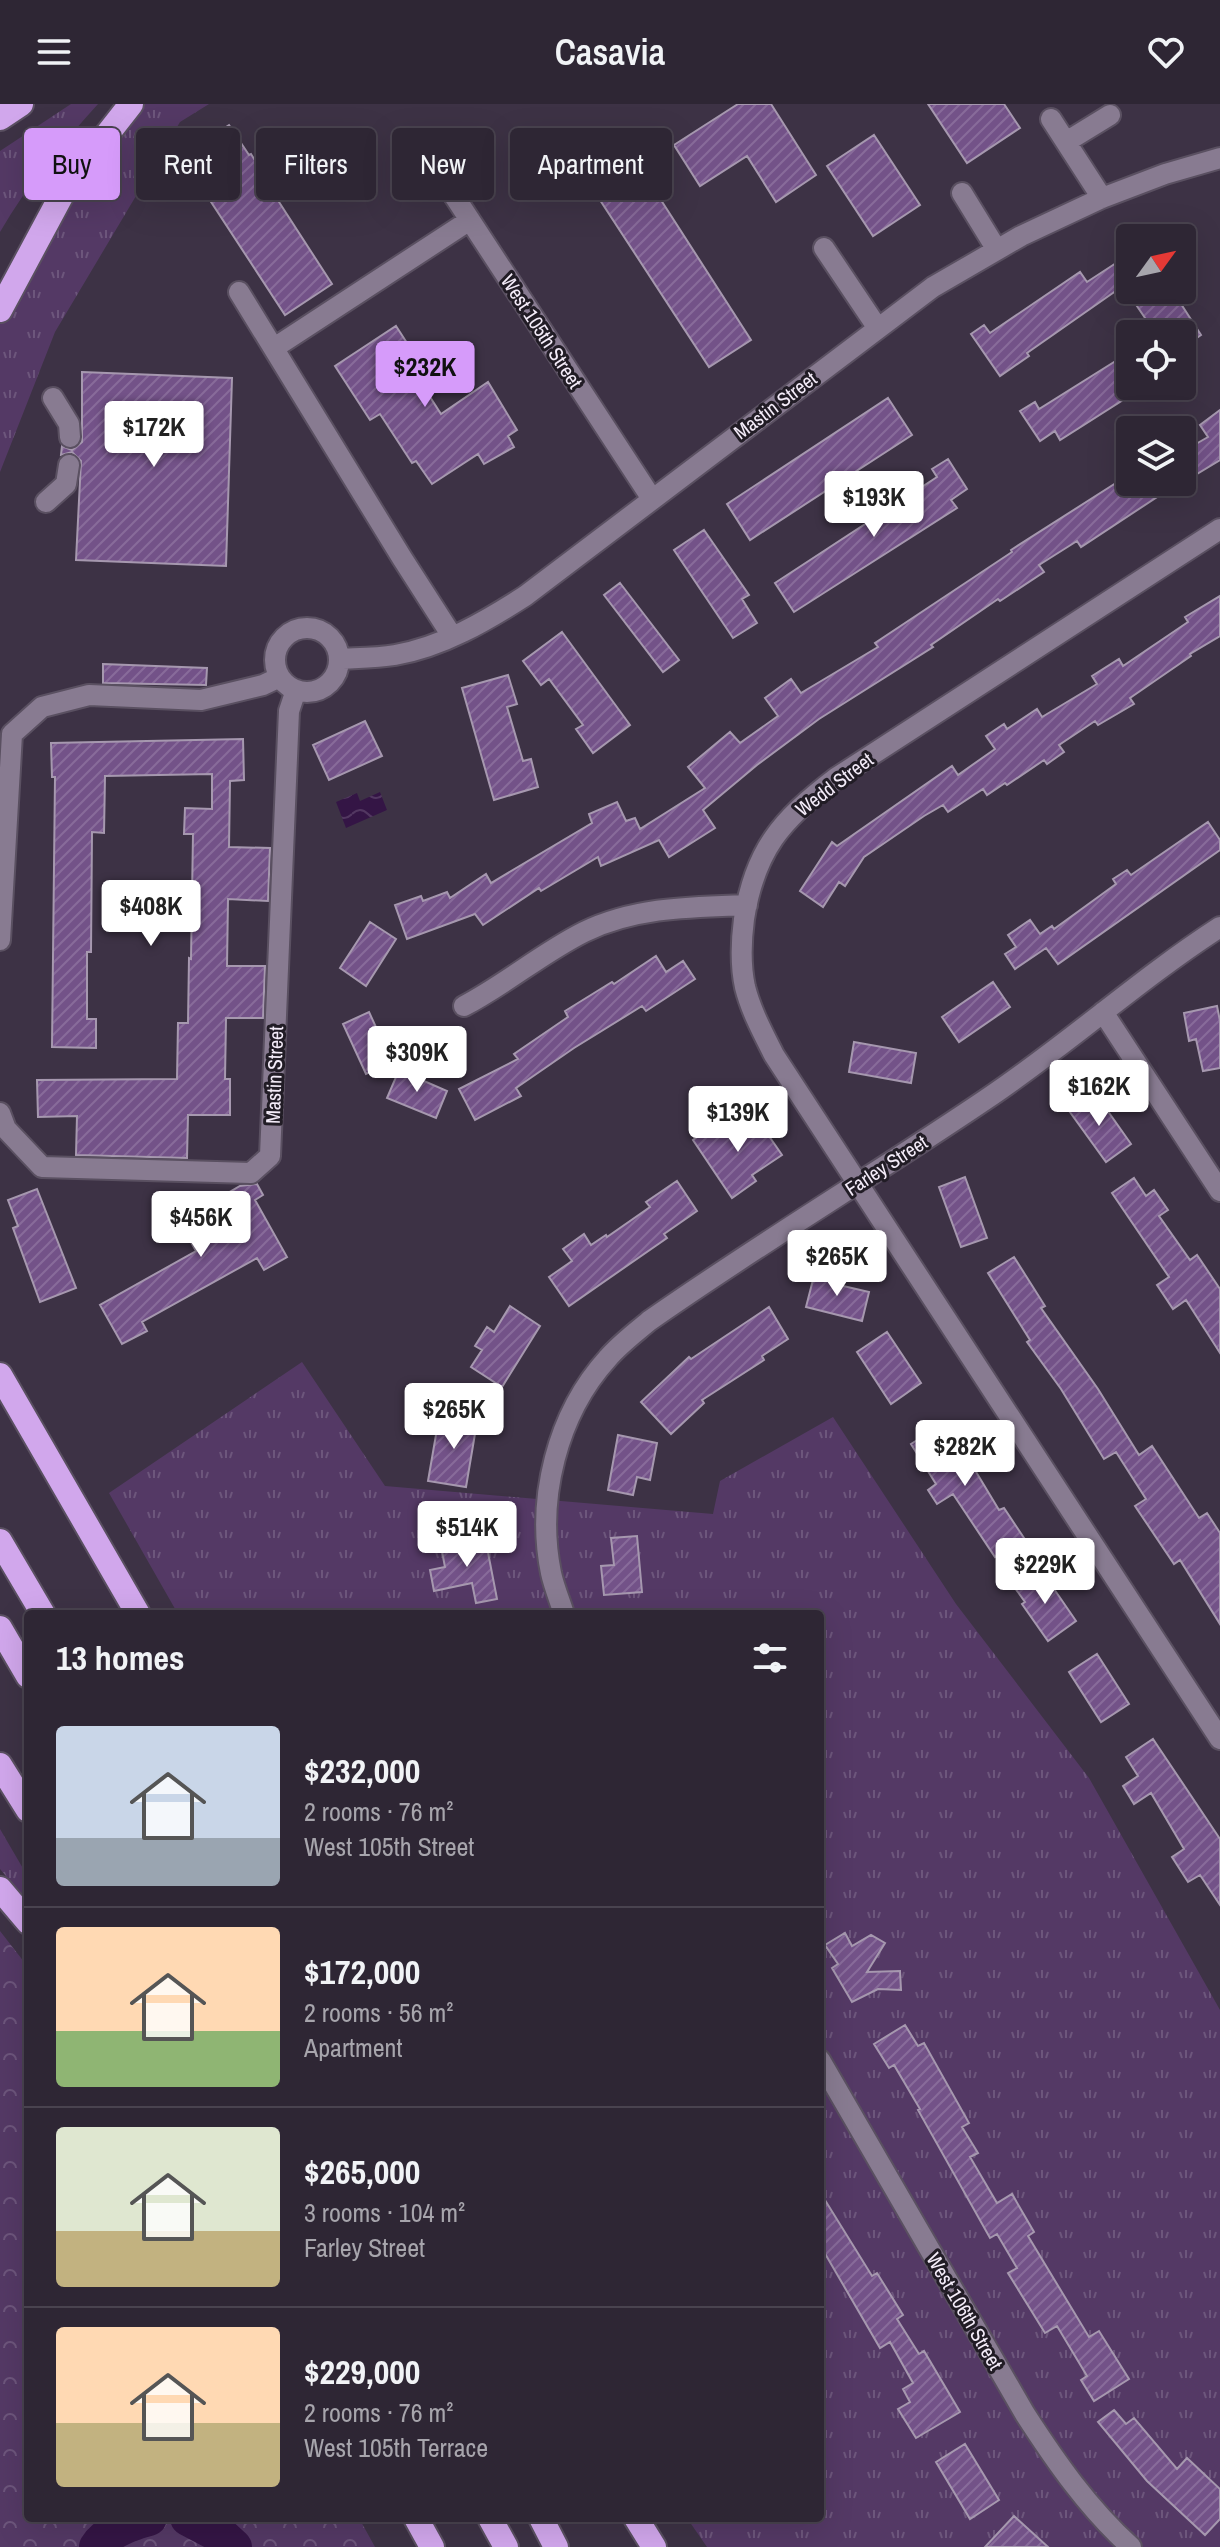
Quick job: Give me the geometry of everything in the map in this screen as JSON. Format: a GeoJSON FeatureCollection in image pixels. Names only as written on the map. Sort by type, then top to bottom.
{"type":"FeatureCollection","features":[{"type":"Feature","properties":{"kind":"highway"},"geometry":{"type":"LineString","coordinates":[[0,118],[21,104]]}},
{"type":"Feature","properties":{"kind":"highway"},"geometry":{"type":"LineString","coordinates":[[0,310],[66,187],[131,104]]}},
{"type":"Feature","properties":{"kind":"highway"},"geometry":{"type":"LineString","coordinates":[[0,1375],[136,1610]]}},
{"type":"Feature","properties":{"kind":"highway"},"geometry":{"type":"LineString","coordinates":[[0,1399],[37,1439]]}},
{"type":"Feature","properties":{"kind":"highway"},"geometry":{"type":"LineString","coordinates":[[0,1541],[41,1610]]}},
{"type":"Feature","properties":{"kind":"highway"},"geometry":{"type":"LineString","coordinates":[[0,1628],[24,1669]]}},
{"type":"Feature","properties":{"kind":"highway"},"geometry":{"type":"LineString","coordinates":[[0,1765],[24,1804]]}},
{"type":"Feature","properties":{"kind":"highway"},"geometry":{"type":"LineString","coordinates":[[0,1889],[24,1917]]}},
{"type":"Feature","properties":{"kind":"highway"},"geometry":{"type":"LineString","coordinates":[[418,2522],[432,2547]]}},
{"type":"Feature","properties":{"kind":"highway"},"geometry":{"type":"LineString","coordinates":[[492,2522],[506,2547]]}},
{"type":"Feature","properties":{"kind":"highway"},"geometry":{"type":"LineString","coordinates":[[543,2522],[556,2547]]}},
{"type":"Feature","properties":{"kind":"highway"},"geometry":{"type":"LineString","coordinates":[[626,2522],[634,2547]]}},
{"type":"Feature","properties":{"kind":"highway"},"geometry":{"type":"LineString","coordinates":[[638,2522],[654,2547]]}},
{"type":"Feature","properties":{"kind":"street"},"geometry":{"type":"LineString","coordinates":[[1066,142],[1110,115]]}},
{"type":"Feature","properties":{"kind":"street"},"geometry":{"type":"LineString","coordinates":[[1051,119],[1102,198]]}},
{"type":"Feature","properties":{"kind":"street","name":"Mastin Street"},"geometry":{"type":"LineString","coordinates":[[340,659],[397,654],[452,636],[493,616],[525,596],[933,287],[997,250],[1102,198],[1165,174],[1220,158]]}},
{"type":"Feature","properties":{"kind":"street"},"geometry":{"type":"LineString","coordinates":[[962,193],[997,250]]}},
{"type":"Feature","properties":{"kind":"street","name":"West 105th Street"},"geometry":{"type":"LineString","coordinates":[[457,200],[652,499]]}},
{"type":"Feature","properties":{"kind":"street"},"geometry":{"type":"LineString","coordinates":[[274,348],[470,220]]}},
{"type":"Feature","properties":{"kind":"street"},"geometry":{"type":"LineString","coordinates":[[824,248],[877,327]]}},
{"type":"Feature","properties":{"kind":"street"},"geometry":{"type":"LineString","coordinates":[[239,292],[452,636]]}},
{"type":"Feature","properties":{"kind":"street"},"geometry":{"type":"LineString","coordinates":[[53,398],[69,424],[70,437]]}},
{"type":"Feature","properties":{"kind":"street"},"geometry":{"type":"LineString","coordinates":[[46,502],[66,484],[69,465]]}},
{"type":"Feature","properties":{"kind":"street","name":"Wedd Street"},"geometry":{"type":"LineString","coordinates":[[1220,529],[836,778],[805,802],[767,847],[753,875],[741,957],[744,986],[753,1013],[774,1055],[1220,1739]]}},
{"type":"Feature","properties":{"kind":"street"},"geometry":{"type":"LineString","coordinates":[[0,940],[12,734],[42,707],[89,695],[201,700],[263,685],[288,684],[316,691],[326,686],[338,669],[340,659],[338,649],[324,633],[304,627],[294,630],[279,645],[275,667],[288,684]]}},
{"type":"Feature","properties":{"kind":"street","name":"Mastin Street"},"geometry":{"type":"LineString","coordinates":[[0,1113],[6,1129],[42,1167],[251,1173],[270,1156],[288,684]]}},
{"type":"Feature","properties":{"kind":"street"},"geometry":{"type":"LineString","coordinates":[[464,1006],[499,988],[547,953],[586,931],[626,917],[668,909],[747,905]]}},
{"type":"Feature","properties":{"kind":"street","name":"Farley Street"},"geometry":{"type":"LineString","coordinates":[[563,1610],[551,1575],[547,1547],[546,1510],[552,1472],[562,1435],[581,1396],[606,1360],[671,1306],[1056,1051],[1169,960],[1220,927]]}},
{"type":"Feature","properties":{"kind":"street"},"geometry":{"type":"LineString","coordinates":[[1103,1012],[1220,1191]]}},
{"type":"Feature","properties":{"kind":"street","name":"West 106th Street"},"geometry":{"type":"LineString","coordinates":[[824,2067],[1032,2425],[1082,2496],[1131,2547]]}},
{"type":"Feature","properties":{"kind":"green space"},"geometry":{"type":"Polygon","coordinates":[[[71,104],[98,104],[76,128],[35,128],[71,104]]]}},
{"type":"Feature","properties":{"kind":"green space"},"geometry":{"type":"Polygon","coordinates":[[[137,104],[209,104],[180,122],[176,128],[136,128],[136,196],[55,332],[0,472],[0,292],[67,200],[120,200],[120,128],[137,104]]]}},
{"type":"Feature","properties":{"kind":"green space"},"geometry":{"type":"Polygon","coordinates":[[[24,135],[24,195],[0,232],[0,151],[24,135]]]}},
{"type":"Feature","properties":{"kind":"green space"},"geometry":{"type":"Polygon","coordinates":[[[302,1362],[385,1486],[713,1514],[720,1481],[833,1417],[956,1604],[1089,1778],[1220,2010],[1220,2547],[707,2547],[690,2522],[824,2522],[824,1610],[176,1610],[109,1493],[302,1362]]]}},
{"type":"Feature","properties":{"kind":"green space"},"geometry":{"type":"Polygon","coordinates":[[[0,1829],[24,1870],[24,1897],[0,1869],[0,1829]]]}},
{"type":"Feature","properties":{"kind":"green space"},"geometry":{"type":"Polygon","coordinates":[[[0,1931],[24,1962],[24,2522],[361,2522],[375,2547],[0,2547],[0,1931]]]}},
{"type":"Feature","properties":{"kind":"water"},"geometry":{"type":"Polygon","coordinates":[[[380,792],[387,810],[346,828],[336,802],[357,793],[360,801],[380,792]]]}},
{"type":"Feature","properties":{"kind":"building"},"geometry":{"type":"Polygon","coordinates":[[[738,104],[771,104],[816,175],[776,202],[747,156],[700,186],[674,145],[738,104]]]}},
{"type":"Feature","properties":{"kind":"building"},"geometry":{"type":"Polygon","coordinates":[[[928,104],[1004,104],[1020,128],[967,163],[928,104]]]}},
{"type":"Feature","properties":{"kind":"building"},"geometry":{"type":"Polygon","coordinates":[[[874,135],[920,205],[873,236],[827,166],[874,135]]]}},
{"type":"Feature","properties":{"kind":"building"},"geometry":{"type":"Polygon","coordinates":[[[240,142],[256,162],[256,200],[278,200],[332,284],[285,315],[210,200],[240,200],[240,142]]]}},
{"type":"Feature","properties":{"kind":"building"},"geometry":{"type":"Polygon","coordinates":[[[600,200],[661,200],[751,340],[709,367],[600,200]]]}},
{"type":"Feature","properties":{"kind":"building"},"geometry":{"type":"Polygon","coordinates":[[[1116,263],[1116,291],[1027,353],[1029,356],[1000,376],[971,334],[984,325],[990,333],[1080,272],[1087,282],[1116,263]]]}},
{"type":"Feature","properties":{"kind":"building"},"geometry":{"type":"Polygon","coordinates":[[[1136,304],[1181,304],[1191,320],[1146,320],[1136,304]]]}},
{"type":"Feature","properties":{"kind":"building"},"geometry":{"type":"Polygon","coordinates":[[[396,326],[431,380],[423,386],[441,414],[488,382],[517,430],[508,436],[514,447],[484,464],[478,454],[432,484],[416,461],[412,463],[380,414],[370,420],[335,366],[396,326]]]}},
{"type":"Feature","properties":{"kind":"building"},"geometry":{"type":"Polygon","coordinates":[[[1116,361],[1116,400],[1123,400],[1060,440],[1055,431],[1040,441],[1020,411],[1035,402],[1039,409],[1116,361]]]}},
{"type":"Feature","properties":{"kind":"building"},"geometry":{"type":"Polygon","coordinates":[[[82,372],[232,378],[226,566],[76,560],[81,461],[72,452],[61,455],[62,446],[72,450],[82,442],[82,372]]]}},
{"type":"Feature","properties":{"kind":"building"},"geometry":{"type":"Polygon","coordinates":[[[888,398],[912,435],[750,540],[727,504],[888,398]]]}},
{"type":"Feature","properties":{"kind":"building"},"geometry":{"type":"Polygon","coordinates":[[[1220,410],[1220,460],[1196,475],[1196,444],[1208,437],[1200,425],[1220,410]]]}},
{"type":"Feature","properties":{"kind":"building"},"geometry":{"type":"Polygon","coordinates":[[[948,459],[967,489],[951,500],[957,508],[794,612],[775,583],[937,477],[932,469],[948,459]]]}},
{"type":"Feature","properties":{"kind":"building"},"geometry":{"type":"Polygon","coordinates":[[[1116,483],[1116,496],[1159,496],[1081,547],[1077,541],[1039,565],[1044,572],[1000,601],[998,599],[931,645],[933,647],[819,719],[703,810],[715,828],[669,857],[659,840],[601,866],[598,857],[541,891],[539,888],[483,925],[475,914],[407,939],[395,905],[421,896],[423,901],[447,892],[450,898],[486,874],[491,883],[592,823],[589,814],[617,802],[626,821],[635,818],[640,829],[705,788],[688,767],[730,732],[740,743],[778,716],[765,698],[791,679],[801,693],[878,647],[875,643],[1116,483]]]}},
{"type":"Feature","properties":{"kind":"building"},"geometry":{"type":"Polygon","coordinates":[[[704,530],[749,595],[742,599],[757,623],[733,638],[674,550],[704,530]]]}},
{"type":"Feature","properties":{"kind":"building"},"geometry":{"type":"Polygon","coordinates":[[[620,583],[679,660],[663,672],[604,595],[620,583]]]}},
{"type":"Feature","properties":{"kind":"building"},"geometry":{"type":"Polygon","coordinates":[[[1220,596],[1220,636],[1130,698],[1134,704],[1098,725],[1095,721],[1059,745],[1064,752],[1047,764],[1044,760],[987,795],[983,789],[948,812],[943,805],[924,816],[864,857],[845,886],[839,882],[823,907],[800,891],[832,842],[837,846],[952,766],[958,775],[995,749],[986,736],[1004,724],[1007,729],[1037,709],[1042,717],[1097,684],[1092,676],[1119,659],[1123,666],[1188,622],[1185,617],[1220,596]]]}},
{"type":"Feature","properties":{"kind":"building"},"geometry":{"type":"Polygon","coordinates":[[[562,632],[630,725],[593,753],[576,729],[583,725],[549,679],[541,685],[523,661],[562,632]]]}},
{"type":"Feature","properties":{"kind":"building"},"geometry":{"type":"Polygon","coordinates":[[[103,664],[207,668],[206,685],[103,683],[103,664]]]}},
{"type":"Feature","properties":{"kind":"building"},"geometry":{"type":"Polygon","coordinates":[[[508,675],[517,704],[507,707],[523,761],[531,759],[538,787],[494,800],[462,688],[508,675]]]}},
{"type":"Feature","properties":{"kind":"building"},"geometry":{"type":"Polygon","coordinates":[[[365,721],[382,756],[329,780],[313,745],[365,721]]]}},
{"type":"Feature","properties":{"kind":"building"},"geometry":{"type":"Polygon","coordinates":[[[243,739],[244,780],[230,781],[229,847],[270,848],[268,901],[228,899],[227,966],[265,966],[263,1018],[226,1018],[225,1079],[230,1079],[230,1115],[188,1115],[187,1158],[76,1155],[77,1116],[38,1117],[37,1080],[177,1079],[178,1023],[188,1023],[191,959],[193,834],[184,834],[185,808],[212,809],[212,774],[105,776],[104,833],[92,832],[91,952],[87,952],[87,1019],[96,1019],[96,1048],[52,1047],[55,777],[52,777],[51,743],[243,739]]]}},
{"type":"Feature","properties":{"kind":"building"},"geometry":{"type":"Polygon","coordinates":[[[1208,822],[1220,840],[1220,850],[1058,964],[1046,948],[1015,969],[1005,954],[1016,947],[1008,935],[1030,920],[1040,934],[1052,926],[1054,929],[1116,884],[1113,879],[1127,870],[1131,875],[1208,822]]]}},
{"type":"Feature","properties":{"kind":"building"},"geometry":{"type":"Polygon","coordinates":[[[370,922],[396,939],[366,986],[340,968],[370,922]]]}},
{"type":"Feature","properties":{"kind":"building"},"geometry":{"type":"Polygon","coordinates":[[[656,956],[666,972],[683,961],[695,979],[646,1011],[642,1006],[574,1048],[516,1088],[521,1096],[475,1120],[459,1089],[518,1059],[514,1054],[568,1017],[565,1011],[656,956]]]}},
{"type":"Feature","properties":{"kind":"building"},"geometry":{"type":"Polygon","coordinates":[[[993,982],[1010,1007],[959,1042],[942,1017],[993,982]]]}},
{"type":"Feature","properties":{"kind":"building"},"geometry":{"type":"Polygon","coordinates":[[[1217,1006],[1220,1068],[1203,1071],[1196,1039],[1189,1041],[1184,1013],[1217,1006]]]}},
{"type":"Feature","properties":{"kind":"building"},"geometry":{"type":"Polygon","coordinates":[[[369,1012],[392,1062],[366,1074],[343,1024],[369,1012]]]}},
{"type":"Feature","properties":{"kind":"building"},"geometry":{"type":"Polygon","coordinates":[[[854,1042],[916,1053],[911,1083],[849,1072],[854,1042]]]}},
{"type":"Feature","properties":{"kind":"building"},"geometry":{"type":"Polygon","coordinates":[[[399,1070],[447,1091],[436,1118],[387,1098],[399,1070]]]}},
{"type":"Feature","properties":{"kind":"building"},"geometry":{"type":"Polygon","coordinates":[[[1088,1093],[1103,1113],[1107,1110],[1131,1144],[1106,1162],[1067,1108],[1088,1093]]]}},
{"type":"Feature","properties":{"kind":"building"},"geometry":{"type":"Polygon","coordinates":[[[755,1116],[782,1155],[752,1175],[756,1181],[732,1198],[693,1140],[717,1123],[726,1136],[755,1116]]]}},
{"type":"Feature","properties":{"kind":"building"},"geometry":{"type":"Polygon","coordinates":[[[965,1177],[987,1238],[961,1247],[939,1187],[965,1177]]]}},
{"type":"Feature","properties":{"kind":"building"},"geometry":{"type":"Polygon","coordinates":[[[1134,1178],[1146,1196],[1154,1190],[1168,1210],[1159,1216],[1190,1260],[1197,1255],[1220,1289],[1220,1353],[1186,1300],[1173,1309],[1157,1285],[1169,1277],[1112,1193],[1134,1178]]]}},
{"type":"Feature","properties":{"kind":"building"},"geometry":{"type":"Polygon","coordinates":[[[677,1181],[697,1211],[664,1234],[667,1238],[569,1306],[549,1277],[572,1261],[563,1249],[584,1234],[591,1245],[607,1237],[650,1207],[646,1202],[677,1181]]]}},
{"type":"Feature","properties":{"kind":"building"},"geometry":{"type":"Polygon","coordinates":[[[257,1184],[263,1195],[255,1200],[287,1257],[264,1270],[257,1258],[142,1322],[147,1331],[122,1344],[100,1305],[196,1251],[179,1221],[240,1186],[257,1184]]]}},
{"type":"Feature","properties":{"kind":"building"},"geometry":{"type":"Polygon","coordinates":[[[37,1189],[76,1288],[40,1302],[13,1228],[18,1226],[8,1200],[37,1189]]]}},
{"type":"Feature","properties":{"kind":"building"},"geometry":{"type":"Polygon","coordinates":[[[1014,1257],[1045,1306],[1041,1308],[1098,1389],[1139,1455],[1152,1446],[1199,1518],[1207,1513],[1220,1533],[1220,1624],[1180,1560],[1174,1564],[1135,1506],[1146,1499],[1116,1452],[1104,1459],[1061,1389],[1027,1342],[1030,1340],[988,1273],[1014,1257]]]}},
{"type":"Feature","properties":{"kind":"building"},"geometry":{"type":"Polygon","coordinates":[[[815,1272],[840,1278],[839,1285],[869,1292],[862,1321],[806,1307],[815,1272]]]}},
{"type":"Feature","properties":{"kind":"building"},"geometry":{"type":"Polygon","coordinates":[[[510,1306],[540,1326],[502,1387],[471,1367],[482,1350],[475,1346],[487,1327],[494,1332],[510,1306]]]}},
{"type":"Feature","properties":{"kind":"building"},"geometry":{"type":"Polygon","coordinates":[[[769,1307],[788,1339],[762,1356],[764,1360],[702,1400],[704,1403],[671,1434],[641,1402],[689,1357],[691,1359],[769,1307]]]}},
{"type":"Feature","properties":{"kind":"building"},"geometry":{"type":"Polygon","coordinates":[[[887,1332],[921,1383],[891,1404],[857,1352],[887,1332]]]}},
{"type":"Feature","properties":{"kind":"building"},"geometry":{"type":"Polygon","coordinates":[[[455,1411],[478,1416],[466,1487],[428,1481],[437,1429],[451,1432],[455,1411]]]}},
{"type":"Feature","properties":{"kind":"building"},"geometry":{"type":"Polygon","coordinates":[[[946,1422],[999,1510],[1004,1508],[1024,1538],[995,1557],[953,1494],[937,1504],[928,1490],[936,1484],[911,1444],[946,1422]]]}},
{"type":"Feature","properties":{"kind":"building"},"geometry":{"type":"Polygon","coordinates":[[[618,1435],[657,1443],[650,1480],[637,1477],[633,1495],[608,1490],[618,1435]]]}},
{"type":"Feature","properties":{"kind":"building"},"geometry":{"type":"Polygon","coordinates":[[[637,1536],[642,1592],[604,1595],[601,1566],[614,1565],[611,1538],[637,1536]]]}},
{"type":"Feature","properties":{"kind":"building"},"geometry":{"type":"Polygon","coordinates":[[[485,1537],[497,1599],[476,1603],[472,1583],[434,1591],[430,1570],[445,1567],[441,1546],[485,1537]]]}},
{"type":"Feature","properties":{"kind":"building"},"geometry":{"type":"Polygon","coordinates":[[[1041,1570],[1076,1621],[1048,1641],[1022,1604],[1025,1602],[1015,1588],[1041,1570]]]}},
{"type":"Feature","properties":{"kind":"building"},"geometry":{"type":"Polygon","coordinates":[[[1097,1654],[1129,1704],[1101,1722],[1069,1672],[1097,1654]]]}},
{"type":"Feature","properties":{"kind":"building"},"geometry":{"type":"Polygon","coordinates":[[[1153,1739],[1220,1839],[1220,1905],[1200,1875],[1188,1882],[1172,1857],[1184,1849],[1151,1793],[1134,1804],[1123,1786],[1138,1776],[1126,1757],[1153,1739]]]}},
{"type":"Feature","properties":{"kind":"building"},"geometry":{"type":"Polygon","coordinates":[[[845,1933],[852,1946],[871,1935],[885,1943],[867,1972],[900,1971],[901,1990],[878,1989],[852,2002],[832,1968],[838,1964],[825,1945],[845,1933]]]}},
{"type":"Feature","properties":{"kind":"building"},"geometry":{"type":"Polygon","coordinates":[[[905,2025],[918,2046],[924,2043],[969,2123],[962,2127],[978,2153],[970,2157],[997,2203],[1012,2194],[1034,2232],[1028,2236],[1089,2337],[1099,2331],[1129,2379],[1094,2401],[1081,2380],[1087,2376],[1057,2326],[1045,2333],[1008,2273],[1017,2268],[997,2234],[990,2238],[894,2065],[889,2068],[874,2044],[905,2025]]]}},
{"type":"Feature","properties":{"kind":"building"},"geometry":{"type":"Polygon","coordinates":[[[824,2198],[872,2276],[877,2273],[903,2315],[897,2319],[919,2354],[924,2351],[960,2412],[916,2438],[898,2409],[910,2402],[903,2389],[913,2383],[890,2342],[880,2348],[824,2252],[824,2198]]]}},
{"type":"Feature","properties":{"kind":"building"},"geometry":{"type":"Polygon","coordinates":[[[1114,2410],[1126,2424],[1134,2418],[1177,2469],[1187,2458],[1220,2489],[1220,2519],[1205,2535],[1147,2481],[1098,2422],[1114,2410]]]}},
{"type":"Feature","properties":{"kind":"building"},"geometry":{"type":"Polygon","coordinates":[[[965,2444],[999,2500],[970,2519],[936,2462],[965,2444]]]}},
{"type":"Feature","properties":{"kind":"building"},"geometry":{"type":"Polygon","coordinates":[[[1014,2516],[1048,2547],[985,2547],[1014,2516]]]}},
{"type":"Feature","properties":{"kind":"waterway"},"geometry":{"type":"LineString","coordinates":[[97,2547],[113,2532],[136,2522]]}},
{"type":"Feature","properties":{"kind":"waterway"},"geometry":{"type":"LineString","coordinates":[[196,2522],[222,2536],[234,2547]]}}]}
